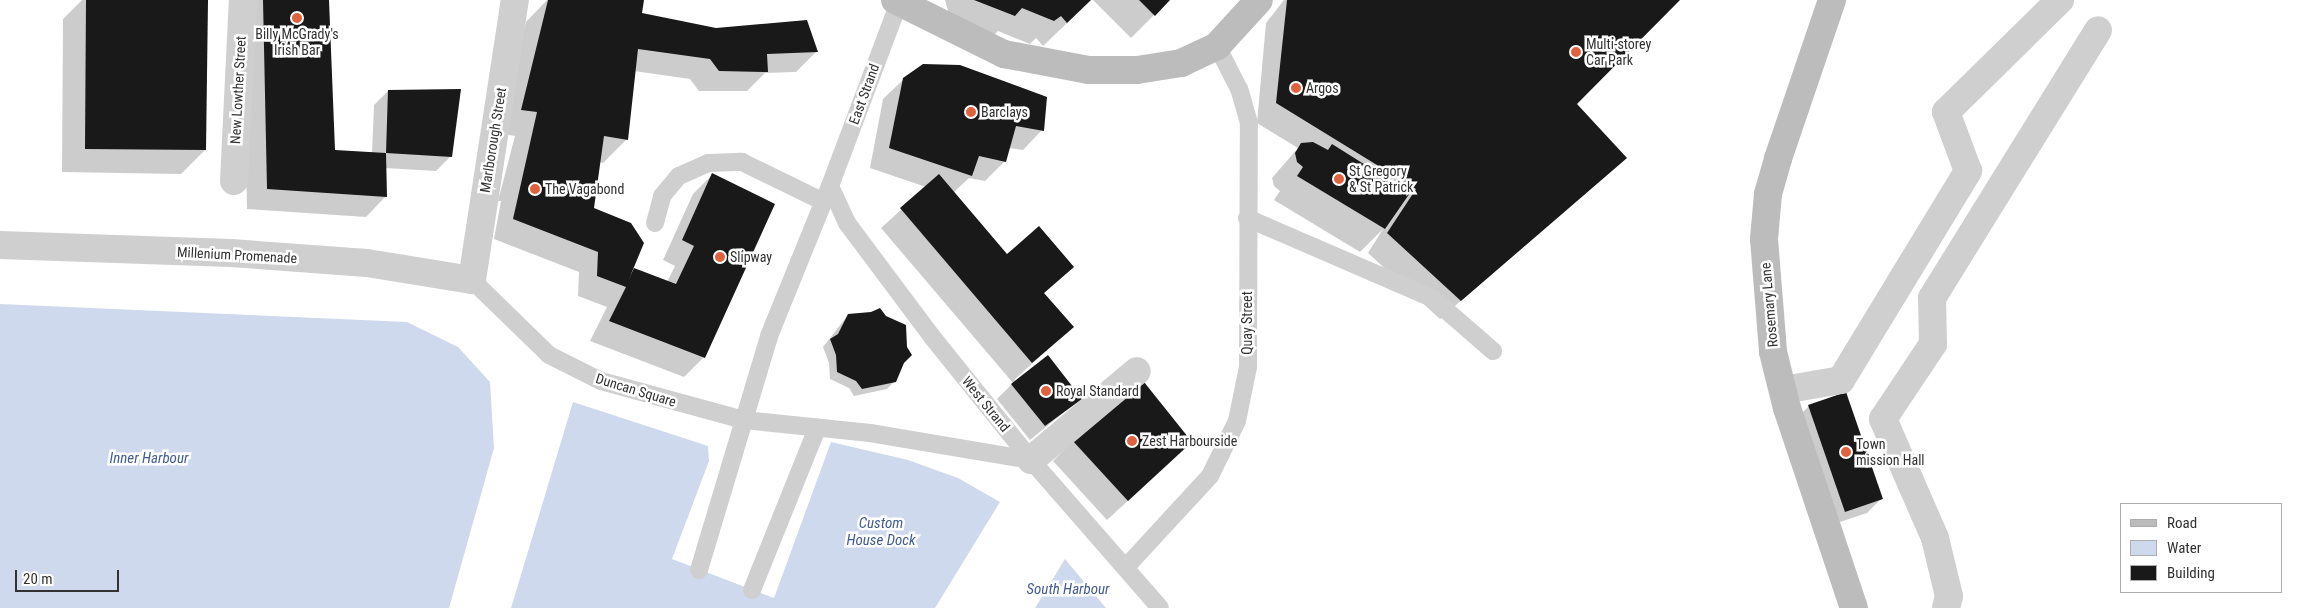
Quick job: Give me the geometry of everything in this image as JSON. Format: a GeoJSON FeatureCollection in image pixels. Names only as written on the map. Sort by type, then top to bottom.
{"type":"FeatureCollection","features":[{"type":"Feature","properties":{"kind":"street","name":"New Lowther Street"},"geometry":{"type":"LineString","coordinates":[[234,181],[242,0]]}},
{"type":"Feature","properties":{"kind":"street","name":"Marlborough Street"},"geometry":{"type":"LineString","coordinates":[[472,280],[515,0]]}},
{"type":"Feature","properties":{"kind":"street"},"geometry":{"type":"LineString","coordinates":[[898,1],[1004,54],[1048,65],[1138,70],[1181,63],[1217,46],[1259,0]]}},
{"type":"Feature","properties":{"kind":"street","name":"Rosemary Lane"},"geometry":{"type":"LineString","coordinates":[[1832,0],[1768,194],[1764,239],[1772,352],[1854,608]]}},
{"type":"Feature","properties":{"kind":"street"},"geometry":{"type":"LineString","coordinates":[[1783,390],[1841,380],[1968,171],[1946,112],[2060,0]]}},
{"type":"Feature","properties":{"kind":"street"},"geometry":{"type":"LineString","coordinates":[[1946,608],[1949,596],[1935,538],[1882,419],[1934,344],[1932,298],[2098,30]]}},
{"type":"Feature","properties":{"kind":"street","name":"Millenium Promenade"},"geometry":{"type":"LineString","coordinates":[[0,245],[367,263],[472,280]]}},
{"type":"Feature","properties":{"kind":"street"},"geometry":{"type":"LineString","coordinates":[[1031,460],[1137,371]]}},
{"type":"Feature","properties":{"kind":"lane","name":"East Strand"},"geometry":{"type":"LineString","coordinates":[[826,194],[898,1]]}},
{"type":"Feature","properties":{"kind":"lane","name":"Quay Street"},"geometry":{"type":"LineString","coordinates":[[1126,567],[1210,476],[1237,421],[1248,367],[1247,218],[1249,123],[1239,89],[1217,46]]}},
{"type":"Feature","properties":{"kind":"lane"},"geometry":{"type":"LineString","coordinates":[[655,223],[662,196],[679,176],[708,163],[742,162],[826,194],[769,336],[699,570]]}},
{"type":"Feature","properties":{"kind":"lane","name":"West Strand"},"geometry":{"type":"LineString","coordinates":[[826,194],[892,286],[1031,460],[1160,608]]}},
{"type":"Feature","properties":{"kind":"lane"},"geometry":{"type":"LineString","coordinates":[[1247,218],[1432,298],[1493,351]]}},
{"type":"Feature","properties":{"kind":"lane","name":"Duncan Square"},"geometry":{"type":"LineString","coordinates":[[472,280],[549,355],[601,381],[744,420],[870,433],[1031,460]]}},
{"type":"Feature","properties":{"kind":"lane"},"geometry":{"type":"LineString","coordinates":[[752,590],[818,428]]}},
{"type":"Feature","properties":{"kind":"water","name":"Inner Harbour"},"geometry":{"type":"Polygon","coordinates":[[[0,304],[407,322],[458,347],[490,382],[494,448],[449,608],[0,608],[0,304]]]}},
{"type":"Feature","properties":{"kind":"water","name":"Custom House Dock"},"geometry":{"type":"Polygon","coordinates":[[[573,402],[708,446],[709,461],[672,559],[774,598],[831,442],[908,460],[958,478],[1000,502],[935,608],[511,608],[573,402]]]}},
{"type":"Feature","properties":{"kind":"water","name":"South Harbour"},"geometry":{"type":"Polygon","coordinates":[[[1065,559],[1106,608],[1035,608],[1065,559]]]}},
{"type":"Feature","properties":{"kind":"building"},"geometry":{"type":"Polygon","coordinates":[[[86,0],[208,0],[206,150],[85,149],[86,0]]]}},
{"type":"Feature","properties":{"kind":"building"},"geometry":{"type":"Polygon","coordinates":[[[263,0],[329,0],[335,150],[386,153],[387,197],[267,189],[263,0]]]}},
{"type":"Feature","properties":{"kind":"building"},"geometry":{"type":"Polygon","coordinates":[[[548,0],[644,0],[642,13],[716,28],[807,20],[818,52],[767,54],[768,72],[719,71],[710,59],[638,49],[628,140],[604,136],[594,208],[631,223],[644,243],[629,279],[634,268],[676,284],[694,246],[682,240],[712,173],[775,204],[705,358],[609,321],[626,287],[597,276],[598,252],[513,219],[537,112],[521,110],[548,0]]]}},
{"type":"Feature","properties":{"kind":"building"},"geometry":{"type":"Polygon","coordinates":[[[974,0],[1091,0],[1067,23],[1061,16],[1054,21],[1022,8],[1015,16],[974,0]]]}},
{"type":"Feature","properties":{"kind":"building"},"geometry":{"type":"Polygon","coordinates":[[[1139,0],[1170,0],[1155,16],[1139,0]]]}},
{"type":"Feature","properties":{"kind":"building"},"geometry":{"type":"Polygon","coordinates":[[[1287,0],[1680,0],[1577,104],[1627,158],[1461,301],[1387,233],[1416,189],[1276,103],[1287,0]]]}},
{"type":"Feature","properties":{"kind":"building","name":"Barclays"},"geometry":{"type":"Polygon","coordinates":[[[923,64],[960,65],[1047,97],[1044,131],[1016,126],[1006,162],[979,156],[972,176],[889,148],[903,78],[923,64]]]}},
{"type":"Feature","properties":{"kind":"building"},"geometry":{"type":"Polygon","coordinates":[[[461,89],[452,157],[386,153],[388,90],[461,89]]]}},
{"type":"Feature","properties":{"kind":"building"},"geometry":{"type":"Polygon","coordinates":[[[1313,142],[1328,150],[1332,144],[1410,193],[1385,229],[1297,176],[1303,167],[1297,162],[1295,153],[1301,143],[1313,142]]]}},
{"type":"Feature","properties":{"kind":"building"},"geometry":{"type":"Polygon","coordinates":[[[939,174],[1007,254],[1039,226],[1074,267],[1044,293],[1074,327],[1032,363],[900,208],[939,174]]]}},
{"type":"Feature","properties":{"kind":"building"},"geometry":{"type":"Polygon","coordinates":[[[880,308],[886,316],[906,325],[907,347],[912,355],[904,363],[896,382],[862,389],[856,381],[837,372],[836,355],[830,339],[838,334],[848,314],[871,312],[880,308]]]}},
{"type":"Feature","properties":{"kind":"building","name":"Royal Standard"},"geometry":{"type":"Polygon","coordinates":[[[1048,355],[1082,399],[1045,426],[1011,384],[1048,355]]]}},
{"type":"Feature","properties":{"kind":"building","name":"Zest Harbourside"},"geometry":{"type":"Polygon","coordinates":[[[1144,382],[1192,442],[1128,501],[1072,440],[1144,382]]]}},
{"type":"Feature","properties":{"kind":"building","name":"Town mission Hall"},"geometry":{"type":"Polygon","coordinates":[[[1846,392],[1883,499],[1845,512],[1808,405],[1846,392]]]}},
{"type":"Feature","properties":{"kind":"place","name":"Billy McGrady's Irish Bar"},"geometry":{"type":"Point","coordinates":[297,18]}},
{"type":"Feature","properties":{"kind":"place","name":"Multi-storey Car Park"},"geometry":{"type":"Point","coordinates":[1576,52]}},
{"type":"Feature","properties":{"kind":"place","name":"Argos"},"geometry":{"type":"Point","coordinates":[1296,88]}},
{"type":"Feature","properties":{"kind":"place","name":"Barclays"},"geometry":{"type":"Point","coordinates":[971,112]}},
{"type":"Feature","properties":{"kind":"place","name":"St Gregory & St Patrick"},"geometry":{"type":"Point","coordinates":[1339,179]}},
{"type":"Feature","properties":{"kind":"place","name":"The Vagabond"},"geometry":{"type":"Point","coordinates":[535,189]}},
{"type":"Feature","properties":{"kind":"place","name":"Slipway"},"geometry":{"type":"Point","coordinates":[720,257]}},
{"type":"Feature","properties":{"kind":"place","name":"Royal Standard"},"geometry":{"type":"Point","coordinates":[1046,391]}},
{"type":"Feature","properties":{"kind":"place","name":"Zest Harbourside"},"geometry":{"type":"Point","coordinates":[1132,441]}},
{"type":"Feature","properties":{"kind":"place","name":"Town mission Hall"},"geometry":{"type":"Point","coordinates":[1846,452]}}]}
